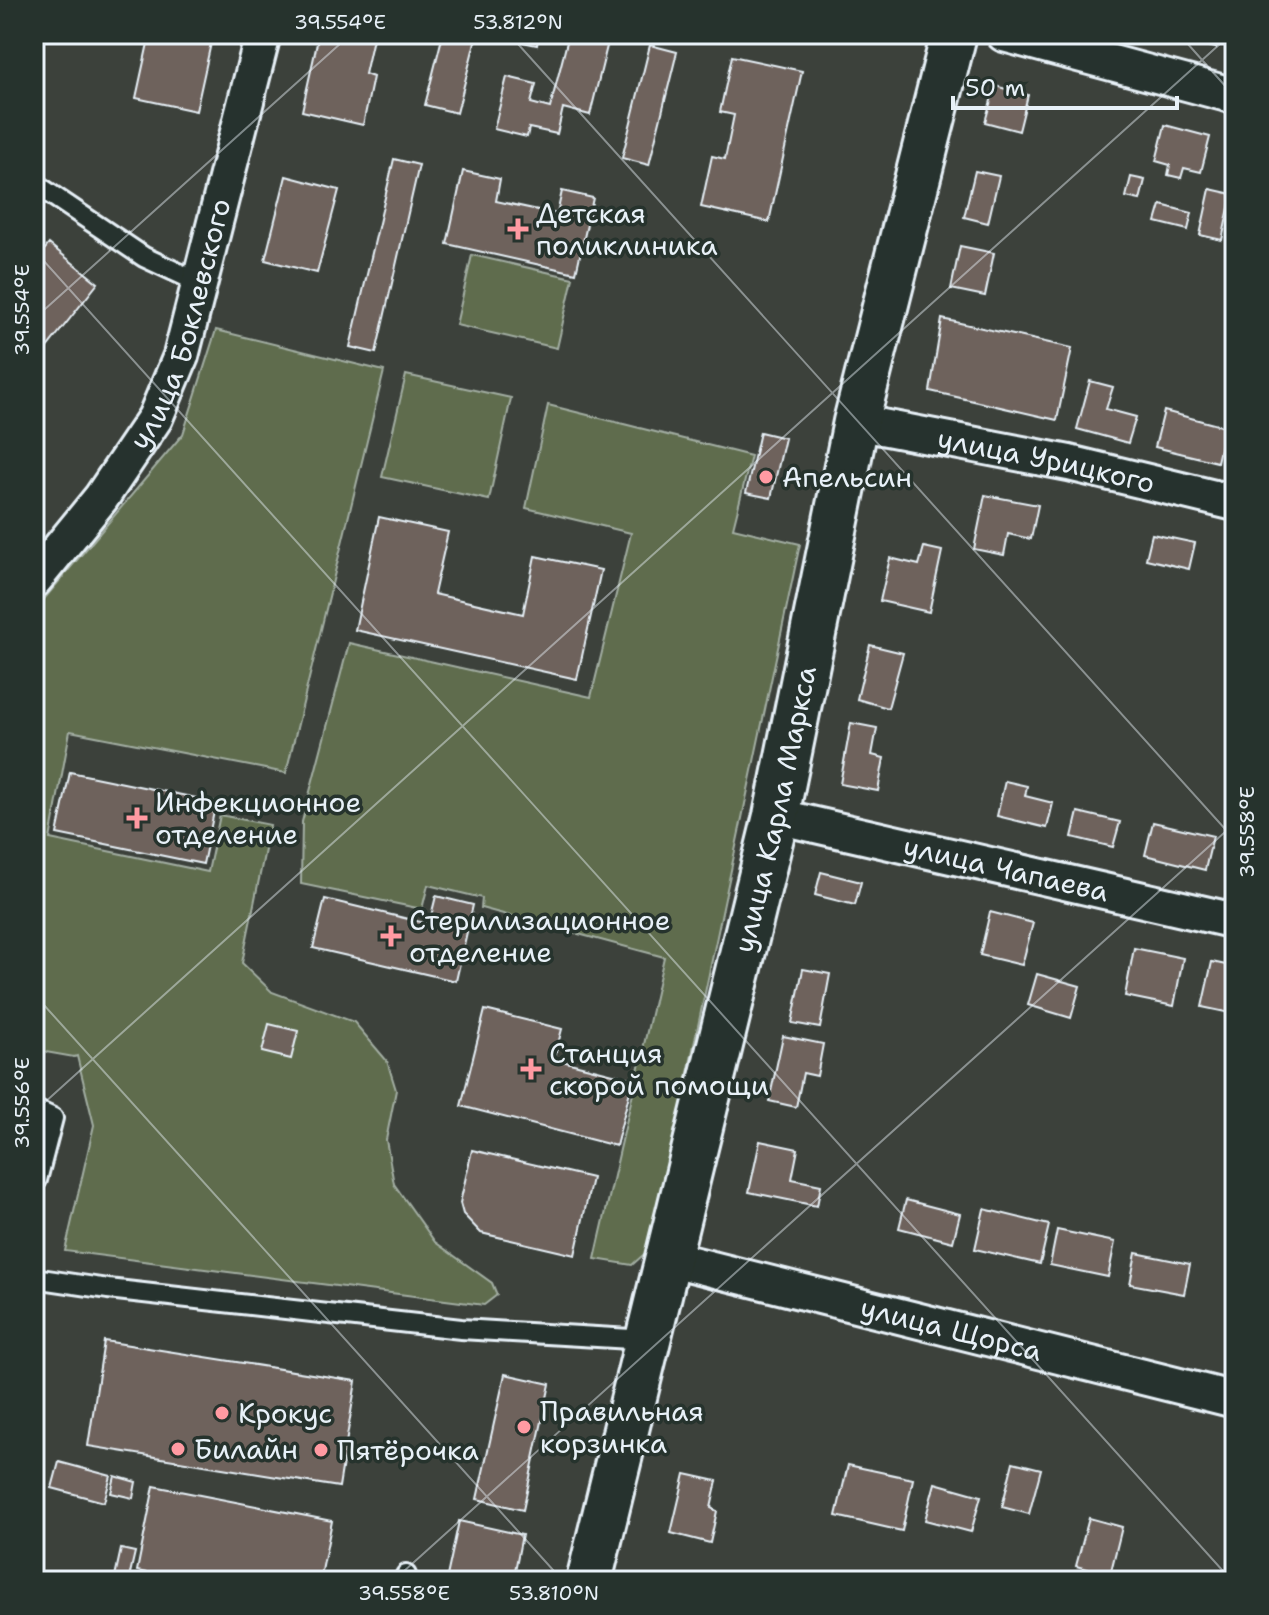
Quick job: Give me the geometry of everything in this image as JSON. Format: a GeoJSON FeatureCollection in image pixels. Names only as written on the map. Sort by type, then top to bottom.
{"type":"FeatureCollection","features":[{"type":"Feature","properties":{"kind":"main road","name":"улица Карла Маркса"},"geometry":{"type":"LineString","coordinates":[[589,1581],[776,816],[856,422],[954,34]]}},
{"type":"Feature","properties":{"kind":"street","name":"улица Боклевского"},"geometry":{"type":"LineString","coordinates":[[34,580],[101,498],[155,418],[181,356],[263,34]]}},
{"type":"Feature","properties":{"kind":"street"},"geometry":{"type":"LineString","coordinates":[[1004,34],[1235,96]]}},
{"type":"Feature","properties":{"kind":"street","name":"улица Урицкого"},"geometry":{"type":"LineString","coordinates":[[856,422],[1069,463],[1235,503]]}},
{"type":"Feature","properties":{"kind":"street","name":"улица Чапаева"},"geometry":{"type":"LineString","coordinates":[[776,816],[1235,921]]}},
{"type":"Feature","properties":{"kind":"street","name":"улица Щорса"},"geometry":{"type":"LineString","coordinates":[[668,1258],[1235,1400]]}},
{"type":"Feature","properties":{"kind":"lane"},"geometry":{"type":"LineString","coordinates":[[34,183],[144,257],[200,283]]}},
{"type":"Feature","properties":{"kind":"lane"},"geometry":{"type":"LineString","coordinates":[[34,1109],[53,1118],[34,1182]]}},
{"type":"Feature","properties":{"kind":"lane"},"geometry":{"type":"LineString","coordinates":[[34,1278],[461,1329],[648,1340]]}},
{"type":"Feature","properties":{"kind":"green space"},"geometry":{"type":"Polygon","coordinates":[[[472,255],[573,278],[557,348],[456,325],[472,255]]]}},
{"type":"Feature","properties":{"kind":"green space"},"geometry":{"type":"Polygon","coordinates":[[[216,330],[384,371],[286,773],[70,731],[50,839],[208,872],[220,815],[270,825],[242,963],[272,992],[354,1022],[387,1061],[396,1090],[386,1140],[394,1184],[435,1242],[492,1283],[497,1295],[484,1305],[65,1251],[94,1125],[77,1056],[34,1050],[34,611],[183,434],[216,330]]]}},
{"type":"Feature","properties":{"kind":"green space"},"geometry":{"type":"Polygon","coordinates":[[[406,375],[511,398],[489,500],[382,477],[406,375]]]}},
{"type":"Feature","properties":{"kind":"green space"},"geometry":{"type":"Polygon","coordinates":[[[548,405],[751,456],[733,528],[800,544],[651,1248],[632,1265],[595,1259],[664,957],[481,908],[482,898],[428,885],[422,909],[301,884],[302,822],[349,643],[591,697],[631,533],[526,508],[548,405]]]}},
{"type":"Feature","properties":{"kind":"building"},"geometry":{"type":"Polygon","coordinates":[[[150,34],[213,34],[196,111],[136,98],[150,34]]]}},
{"type":"Feature","properties":{"kind":"building"},"geometry":{"type":"Polygon","coordinates":[[[319,34],[374,34],[365,74],[373,77],[363,125],[302,111],[319,34]]]}},
{"type":"Feature","properties":{"kind":"building"},"geometry":{"type":"Polygon","coordinates":[[[443,34],[477,34],[457,113],[425,105],[443,34]]]}},
{"type":"Feature","properties":{"kind":"building"},"geometry":{"type":"Polygon","coordinates":[[[509,34],[539,34],[537,45],[508,39],[509,34]]]}},
{"type":"Feature","properties":{"kind":"building"},"geometry":{"type":"Polygon","coordinates":[[[569,34],[583,37],[584,34],[610,34],[590,115],[563,108],[557,134],[529,128],[527,137],[494,129],[507,77],[536,84],[531,103],[550,108],[569,34]]]}},
{"type":"Feature","properties":{"kind":"building"},"geometry":{"type":"Polygon","coordinates":[[[1173,34],[1220,34],[1216,48],[1172,37],[1173,34]]]}},
{"type":"Feature","properties":{"kind":"building"},"geometry":{"type":"Polygon","coordinates":[[[650,45],[677,52],[649,165],[622,158],[650,45]]]}},
{"type":"Feature","properties":{"kind":"building"},"geometry":{"type":"Polygon","coordinates":[[[732,56],[802,71],[769,222],[701,207],[712,156],[725,159],[734,115],[720,112],[732,56]]]}},
{"type":"Feature","properties":{"kind":"building"},"geometry":{"type":"Polygon","coordinates":[[[995,86],[1028,95],[1019,131],[985,122],[995,86]]]}},
{"type":"Feature","properties":{"kind":"building"},"geometry":{"type":"Polygon","coordinates":[[[1165,125],[1210,137],[1201,172],[1184,168],[1181,178],[1168,175],[1170,165],[1156,161],[1165,125]]]}},
{"type":"Feature","properties":{"kind":"building"},"geometry":{"type":"Polygon","coordinates":[[[394,159],[419,165],[376,353],[350,347],[394,159]]]}},
{"type":"Feature","properties":{"kind":"building","name":"Детская поликлиника"},"geometry":{"type":"Polygon","coordinates":[[[463,171],[500,179],[496,201],[557,214],[562,191],[593,198],[576,273],[447,244],[463,171]]]}},
{"type":"Feature","properties":{"kind":"building"},"geometry":{"type":"Polygon","coordinates":[[[975,171],[999,176],[988,223],[964,217],[975,171]]]}},
{"type":"Feature","properties":{"kind":"building"},"geometry":{"type":"Polygon","coordinates":[[[286,176],[339,190],[317,273],[265,260],[286,176]]]}},
{"type":"Feature","properties":{"kind":"building"},"geometry":{"type":"Polygon","coordinates":[[[1131,177],[1145,180],[1140,200],[1126,197],[1131,177]]]}},
{"type":"Feature","properties":{"kind":"building"},"geometry":{"type":"Polygon","coordinates":[[[1210,189],[1232,194],[1222,240],[1200,235],[1210,189]]]}},
{"type":"Feature","properties":{"kind":"building"},"geometry":{"type":"Polygon","coordinates":[[[1161,205],[1192,213],[1188,230],[1156,222],[1161,205]]]}},
{"type":"Feature","properties":{"kind":"building"},"geometry":{"type":"Polygon","coordinates":[[[49,244],[98,283],[34,364],[34,263],[49,244]]]}},
{"type":"Feature","properties":{"kind":"building"},"geometry":{"type":"Polygon","coordinates":[[[960,246],[994,253],[985,296],[951,289],[960,246]]]}},
{"type":"Feature","properties":{"kind":"building"},"geometry":{"type":"Polygon","coordinates":[[[942,319],[1072,348],[1057,420],[930,391],[942,319]]]}},
{"type":"Feature","properties":{"kind":"building"},"geometry":{"type":"Polygon","coordinates":[[[1090,381],[1113,387],[1106,409],[1136,417],[1128,443],[1077,429],[1090,381]]]}},
{"type":"Feature","properties":{"kind":"building"},"geometry":{"type":"Polygon","coordinates":[[[1164,411],[1225,427],[1217,462],[1155,447],[1164,411]]]}},
{"type":"Feature","properties":{"kind":"building"},"geometry":{"type":"Polygon","coordinates":[[[760,432],[785,438],[771,498],[746,493],[760,432]]]}},
{"type":"Feature","properties":{"kind":"building"},"geometry":{"type":"Polygon","coordinates":[[[985,495],[1038,505],[1031,539],[1008,534],[1004,555],[974,549],[985,495]]]}},
{"type":"Feature","properties":{"kind":"building"},"geometry":{"type":"Polygon","coordinates":[[[379,517],[448,532],[434,594],[523,614],[535,556],[601,570],[577,679],[355,630],[379,517]]]}},
{"type":"Feature","properties":{"kind":"building"},"geometry":{"type":"Polygon","coordinates":[[[1152,534],[1195,543],[1189,569],[1146,559],[1152,534]]]}},
{"type":"Feature","properties":{"kind":"building"},"geometry":{"type":"Polygon","coordinates":[[[924,547],[942,551],[929,612],[880,601],[890,558],[919,565],[924,547]]]}},
{"type":"Feature","properties":{"kind":"building"},"geometry":{"type":"Polygon","coordinates":[[[870,645],[903,653],[888,708],[857,699],[870,645]]]}},
{"type":"Feature","properties":{"kind":"building"},"geometry":{"type":"Polygon","coordinates":[[[851,723],[877,728],[872,755],[884,758],[878,791],[840,784],[851,723]]]}},
{"type":"Feature","properties":{"kind":"building","name":"Инфекционное отделение"},"geometry":{"type":"Polygon","coordinates":[[[70,772],[216,802],[203,864],[57,834],[70,772]]]}},
{"type":"Feature","properties":{"kind":"building"},"geometry":{"type":"Polygon","coordinates":[[[1005,781],[1027,786],[1025,796],[1053,803],[1047,828],[997,816],[1005,781]]]}},
{"type":"Feature","properties":{"kind":"building"},"geometry":{"type":"Polygon","coordinates":[[[1078,812],[1120,822],[1113,847],[1072,837],[1078,812]]]}},
{"type":"Feature","properties":{"kind":"building"},"geometry":{"type":"Polygon","coordinates":[[[1153,822],[1213,836],[1205,870],[1145,855],[1153,822]]]}},
{"type":"Feature","properties":{"kind":"building"},"geometry":{"type":"Polygon","coordinates":[[[821,872],[861,882],[855,905],[815,895],[821,872]]]}},
{"type":"Feature","properties":{"kind":"building","name":"Стерилизационное отделение"},"geometry":{"type":"Polygon","coordinates":[[[436,896],[473,905],[456,981],[313,948],[325,899],[429,924],[436,896]]]}},
{"type":"Feature","properties":{"kind":"building"},"geometry":{"type":"Polygon","coordinates":[[[990,912],[1033,923],[1022,965],[980,955],[990,912]]]}},
{"type":"Feature","properties":{"kind":"building"},"geometry":{"type":"Polygon","coordinates":[[[1134,948],[1183,958],[1174,1006],[1125,996],[1134,948]]]}},
{"type":"Feature","properties":{"kind":"building"},"geometry":{"type":"Polygon","coordinates":[[[1212,962],[1235,967],[1235,1014],[1202,1007],[1212,962]]]}},
{"type":"Feature","properties":{"kind":"building"},"geometry":{"type":"Polygon","coordinates":[[[803,969],[830,974],[820,1028],[792,1023],[803,969]]]}},
{"type":"Feature","properties":{"kind":"building"},"geometry":{"type":"Polygon","coordinates":[[[1037,974],[1080,986],[1071,1018],[1028,1005],[1037,974]]]}},
{"type":"Feature","properties":{"kind":"building","name":"Станция скорой помощи"},"geometry":{"type":"Polygon","coordinates":[[[485,1010],[562,1029],[554,1059],[633,1079],[616,1146],[461,1106],[485,1010]]]}},
{"type":"Feature","properties":{"kind":"building"},"geometry":{"type":"Polygon","coordinates":[[[269,1024],[298,1031],[291,1059],[262,1052],[269,1024]]]}},
{"type":"Feature","properties":{"kind":"building"},"geometry":{"type":"Polygon","coordinates":[[[783,1036],[823,1044],[817,1076],[803,1073],[796,1107],[769,1101],[783,1036]]]}},
{"type":"Feature","properties":{"kind":"building"},"geometry":{"type":"Polygon","coordinates":[[[760,1141],[798,1149],[792,1179],[821,1185],[817,1206],[749,1192],[760,1141]]]}},
{"type":"Feature","properties":{"kind":"building"},"geometry":{"type":"Polygon","coordinates":[[[472,1150],[592,1178],[575,1255],[481,1233],[463,1214],[460,1203],[472,1150]]]}},
{"type":"Feature","properties":{"kind":"building"},"geometry":{"type":"Polygon","coordinates":[[[906,1200],[960,1214],[953,1242],[899,1228],[906,1200]]]}},
{"type":"Feature","properties":{"kind":"building"},"geometry":{"type":"Polygon","coordinates":[[[984,1209],[1049,1225],[1040,1264],[975,1249],[984,1209]]]}},
{"type":"Feature","properties":{"kind":"building"},"geometry":{"type":"Polygon","coordinates":[[[1057,1230],[1115,1242],[1108,1277],[1050,1265],[1057,1230]]]}},
{"type":"Feature","properties":{"kind":"building"},"geometry":{"type":"Polygon","coordinates":[[[1136,1253],[1190,1264],[1184,1294],[1130,1284],[1136,1253]]]}},
{"type":"Feature","properties":{"kind":"building","name":"Крокус"},"geometry":{"type":"Polygon","coordinates":[[[104,1341],[356,1381],[339,1487],[88,1446],[104,1341]]]}},
{"type":"Feature","properties":{"kind":"building"},"geometry":{"type":"Polygon","coordinates":[[[505,1374],[550,1384],[523,1510],[477,1499],[505,1374]]]}},
{"type":"Feature","properties":{"kind":"building"},"geometry":{"type":"Polygon","coordinates":[[[59,1462],[111,1476],[104,1502],[52,1488],[59,1462]]]}},
{"type":"Feature","properties":{"kind":"building"},"geometry":{"type":"Polygon","coordinates":[[[1013,1462],[1041,1469],[1029,1514],[1002,1507],[1013,1462]]]}},
{"type":"Feature","properties":{"kind":"building"},"geometry":{"type":"Polygon","coordinates":[[[848,1465],[913,1479],[902,1531],[836,1516],[848,1465]]]}},
{"type":"Feature","properties":{"kind":"building"},"geometry":{"type":"Polygon","coordinates":[[[685,1474],[717,1481],[711,1508],[717,1511],[710,1543],[671,1533],[685,1474]]]}},
{"type":"Feature","properties":{"kind":"building"},"geometry":{"type":"Polygon","coordinates":[[[115,1476],[136,1482],[133,1498],[111,1493],[115,1476]]]}},
{"type":"Feature","properties":{"kind":"building"},"geometry":{"type":"Polygon","coordinates":[[[935,1483],[981,1496],[971,1532],[925,1520],[935,1483]]]}},
{"type":"Feature","properties":{"kind":"building"},"geometry":{"type":"Polygon","coordinates":[[[154,1486],[332,1521],[320,1581],[187,1581],[137,1571],[154,1486]]]}},
{"type":"Feature","properties":{"kind":"building"},"geometry":{"type":"Polygon","coordinates":[[[1089,1518],[1122,1527],[1110,1575],[1076,1566],[1089,1518]]]}},
{"type":"Feature","properties":{"kind":"building"},"geometry":{"type":"Polygon","coordinates":[[[459,1521],[522,1535],[513,1581],[446,1581],[459,1521]]]}},
{"type":"Feature","properties":{"kind":"building"},"geometry":{"type":"Polygon","coordinates":[[[121,1549],[135,1552],[129,1578],[145,1581],[114,1581],[121,1549]]]}},
{"type":"Feature","properties":{"kind":"place","name":"Детская поликлиника"},"geometry":{"type":"Point","coordinates":[518,229]}},
{"type":"Feature","properties":{"kind":"place","name":"Апельсин"},"geometry":{"type":"Point","coordinates":[766,477]}},
{"type":"Feature","properties":{"kind":"place","name":"Инфекционное отделение"},"geometry":{"type":"Point","coordinates":[137,818]}},
{"type":"Feature","properties":{"kind":"place","name":"Стерилизационное отделение"},"geometry":{"type":"Point","coordinates":[391,936]}},
{"type":"Feature","properties":{"kind":"place","name":"Станция скорой помощи"},"geometry":{"type":"Point","coordinates":[531,1069]}},
{"type":"Feature","properties":{"kind":"place","name":"Крокус"},"geometry":{"type":"Point","coordinates":[222,1413]}},
{"type":"Feature","properties":{"kind":"place","name":"Правильная корзинка"},"geometry":{"type":"Point","coordinates":[524,1427]}},
{"type":"Feature","properties":{"kind":"place","name":"Билайн"},"geometry":{"type":"Point","coordinates":[178,1449]}},
{"type":"Feature","properties":{"kind":"place","name":"Пятёрочка"},"geometry":{"type":"Point","coordinates":[321,1450]}}]}
